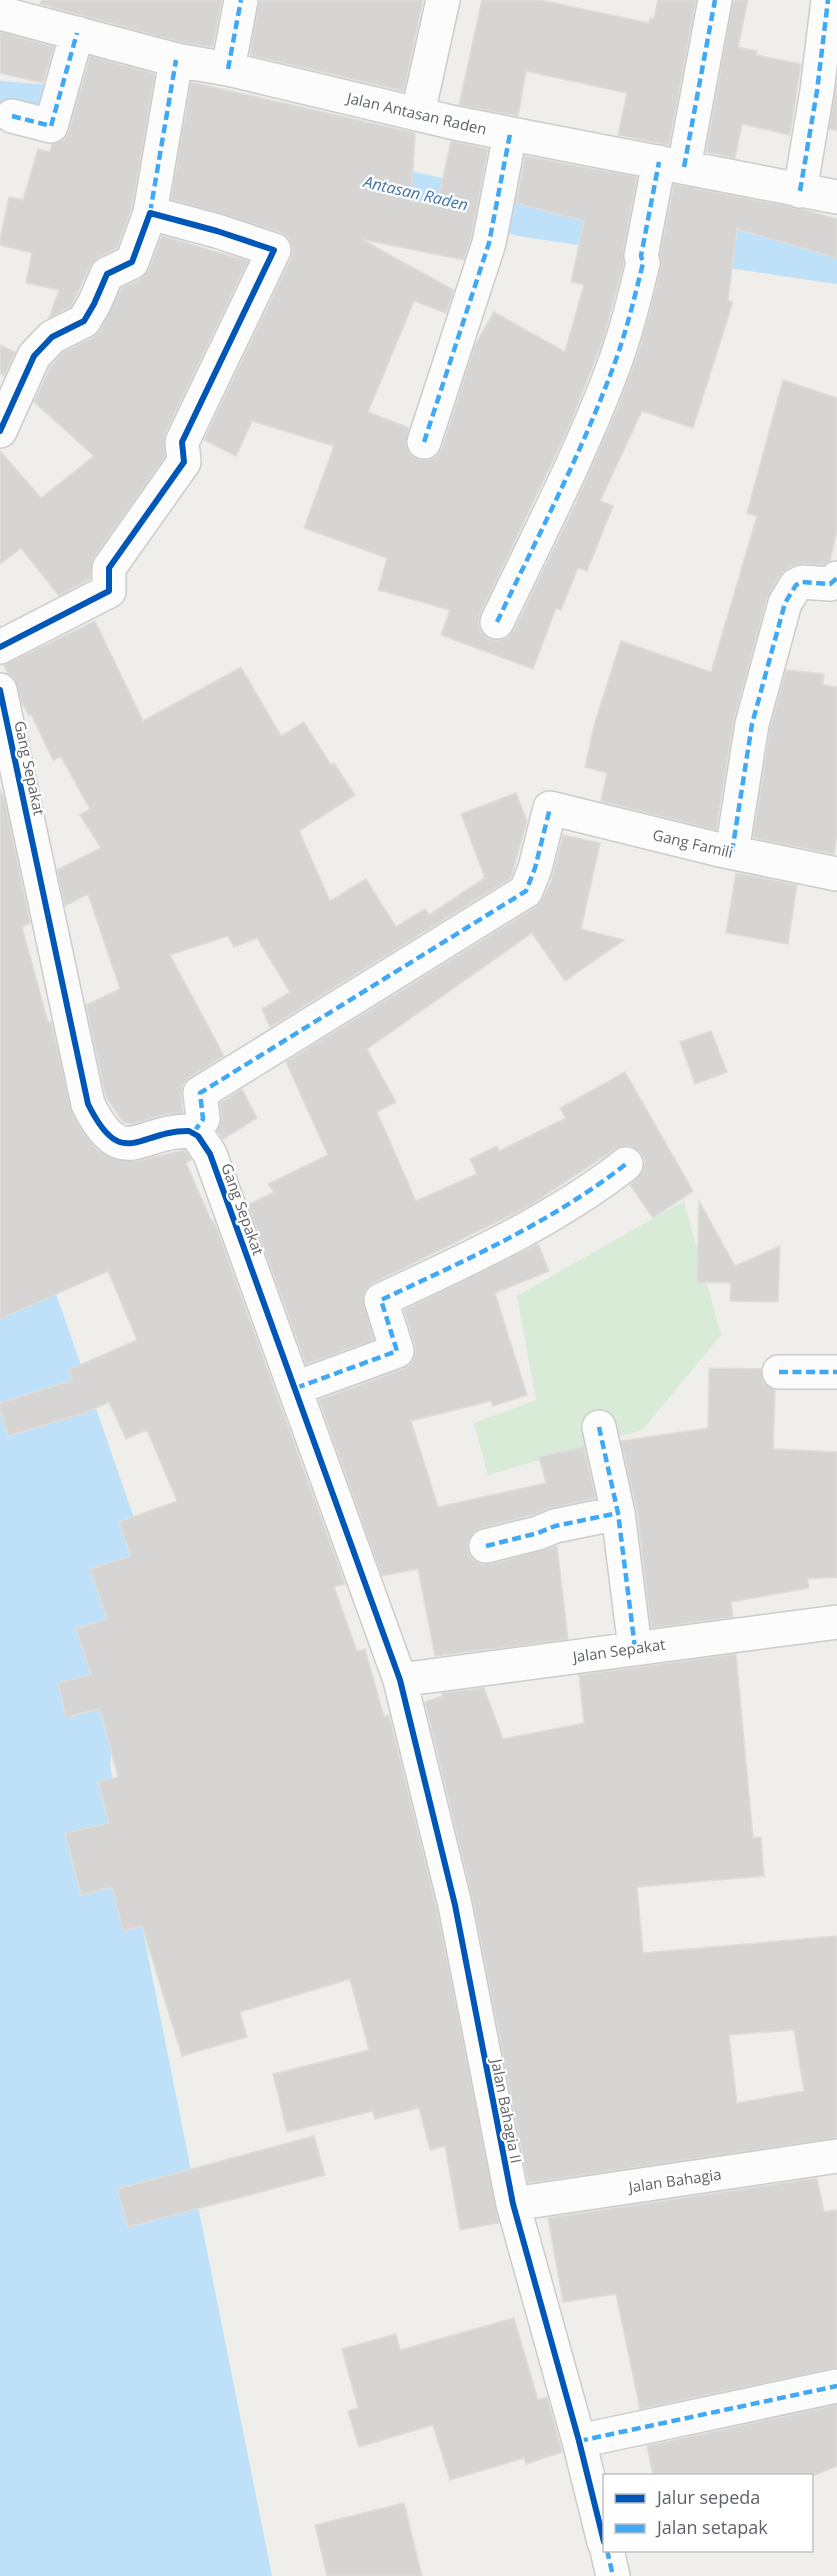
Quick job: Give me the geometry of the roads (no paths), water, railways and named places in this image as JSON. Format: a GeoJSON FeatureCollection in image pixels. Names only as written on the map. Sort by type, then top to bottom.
{"type":"FeatureCollection","features":[{"type":"Feature","properties":{"kind":"street"},"geometry":{"type":"LineString","coordinates":[[228,69],[241,0]]}},
{"type":"Feature","properties":{"kind":"street"},"geometry":{"type":"LineString","coordinates":[[418,113],[443,0]]}},
{"type":"Feature","properties":{"kind":"street"},"geometry":{"type":"LineString","coordinates":[[497,622],[587,432],[612,371],[643,263],[641,256],[715,0]]}},
{"type":"Feature","properties":{"kind":"street"},"geometry":{"type":"LineString","coordinates":[[801,191],[818,91],[828,0]]}},
{"type":"Feature","properties":{"kind":"street","name":"Jalan Antasan Raden"},"geometry":{"type":"LineString","coordinates":[[0,13],[176,64],[228,69],[418,113],[510,138],[837,197]]}},
{"type":"Feature","properties":{"kind":"street"},"geometry":{"type":"LineString","coordinates":[[12,116],[51,126],[76,36]]}},
{"type":"Feature","properties":{"kind":"street"},"geometry":{"type":"LineString","coordinates":[[0,431],[34,356],[52,337],[84,321],[94,304],[103,278],[126,266],[135,258],[151,207],[176,64]]}},
{"type":"Feature","properties":{"kind":"street"},"geometry":{"type":"LineString","coordinates":[[424,442],[489,243],[510,138]]}},
{"type":"Feature","properties":{"kind":"street"},"geometry":{"type":"LineString","coordinates":[[0,647],[109,591],[109,568],[184,462],[182,442],[274,250],[151,207]]}},
{"type":"Feature","properties":{"kind":"street"},"geometry":{"type":"LineString","coordinates":[[732,852],[752,724],[785,603],[796,585],[802,582],[830,584],[837,578]]}},
{"type":"Feature","properties":{"kind":"street","name":"Gang Sepakat"},"geometry":{"type":"LineString","coordinates":[[0,690],[88,1104],[96,1120],[117,1141],[129,1145],[185,1131],[194,1132],[210,1154],[400,1680]]}},
{"type":"Feature","properties":{"kind":"street","name":"Gang Famili"},"geometry":{"type":"LineString","coordinates":[[194,1132],[203,1119],[200,1093],[526,891],[535,868],[550,808],[732,852],[837,874]]}},
{"type":"Feature","properties":{"kind":"street"},"geometry":{"type":"LineString","coordinates":[[296,1388],[398,1351],[381,1300],[491,1248],[564,1208],[594,1189],[626,1164]]}},
{"type":"Feature","properties":{"kind":"street"},"geometry":{"type":"LineString","coordinates":[[779,1372],[837,1372]]}},
{"type":"Feature","properties":{"kind":"street"},"geometry":{"type":"LineString","coordinates":[[599,1427],[618,1513],[635,1648]]}},
{"type":"Feature","properties":{"kind":"street"},"geometry":{"type":"LineString","coordinates":[[486,1546],[538,1533],[555,1526],[618,1513]]}},
{"type":"Feature","properties":{"kind":"street","name":"Jalan Sepakat"},"geometry":{"type":"LineString","coordinates":[[400,1680],[837,1622]]}},
{"type":"Feature","properties":{"kind":"street","name":"Jalan Bahagia II"},"geometry":{"type":"LineString","coordinates":[[400,1680],[455,1905],[513,2204],[579,2441],[603,2538]]}},
{"type":"Feature","properties":{"kind":"street","name":"Jalan Bahagia"},"geometry":{"type":"LineString","coordinates":[[513,2204],[837,2156]]}},
{"type":"Feature","properties":{"kind":"street"},"geometry":{"type":"LineString","coordinates":[[579,2441],[837,2386]]}},
{"type":"Feature","properties":{"kind":"street"},"geometry":{"type":"LineString","coordinates":[[607,2552],[613,2576]]}},
{"type":"Feature","properties":{"kind":"water"},"geometry":{"type":"Polygon","coordinates":[[[0,811],[1,1135],[135,1521],[110,1765],[272,2576],[0,2576],[0,811]]]}},
{"type":"Feature","properties":{"kind":"waterway","name":"Antasan Raden"},"geometry":{"type":"LineString","coordinates":[[0,101],[60,106],[236,151]]}},
{"type":"Feature","properties":{"kind":"waterway","name":"Antasan Raden"},"geometry":{"type":"LineString","coordinates":[[359,180],[526,217],[837,264]]}}]}
